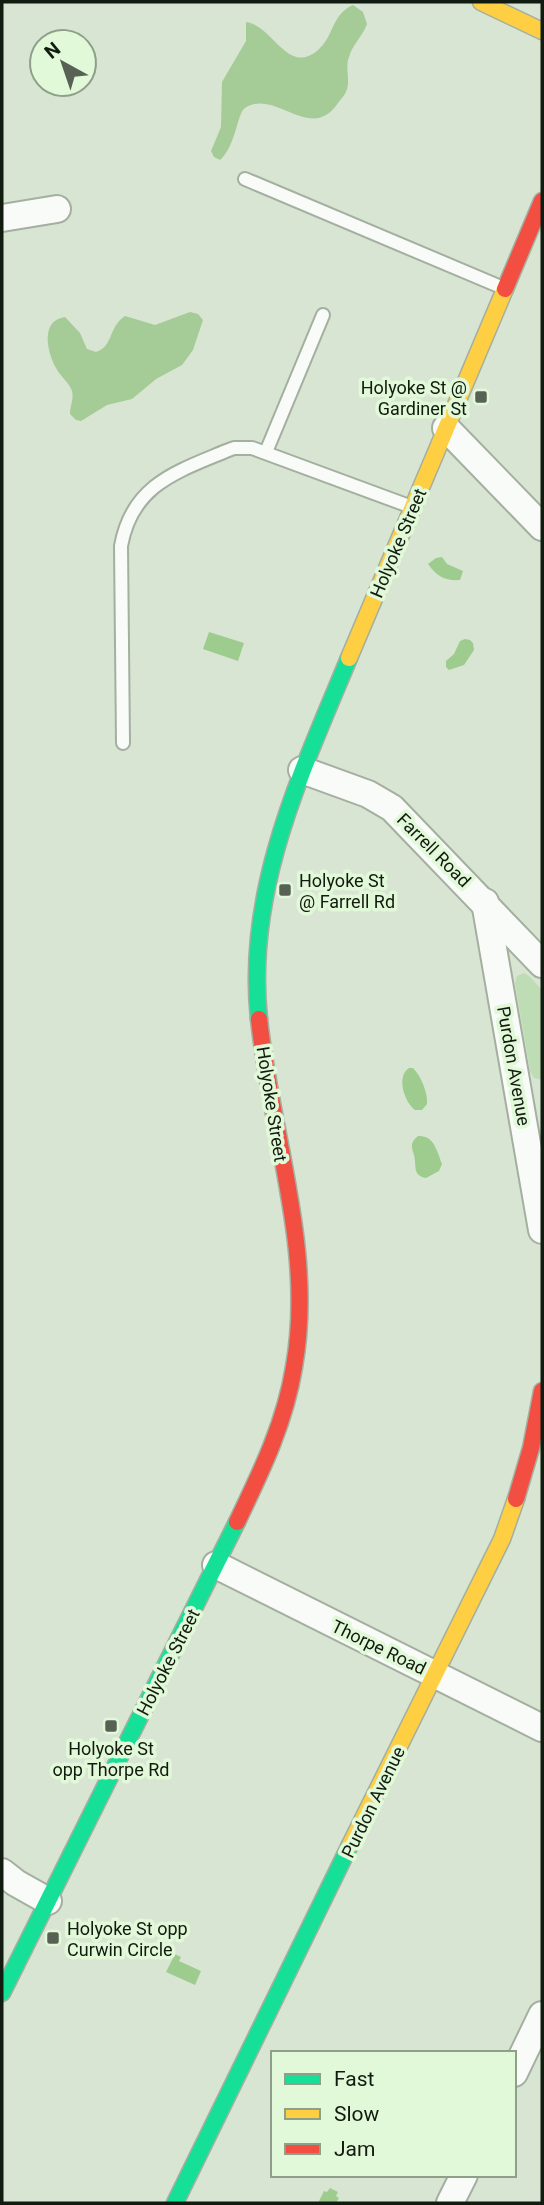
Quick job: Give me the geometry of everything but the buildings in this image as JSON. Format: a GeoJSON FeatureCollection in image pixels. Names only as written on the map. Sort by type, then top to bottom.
{"type":"FeatureCollection","features":[{"type":"Feature","properties":{"kind":"main road"},"geometry":{"type":"LineString","coordinates":[[481,2],[542,31]]}},
{"type":"Feature","properties":{"kind":"main road","name":"Holyoke Street"},"geometry":{"type":"LineString","coordinates":[[2,1993],[260,1475],[290,1391],[298,1347],[298,1258],[257,1001],[259,916],[268,870],[302,770],[542,201]]}},
{"type":"Feature","properties":{"kind":"main road","name":"Purdon Avenue"},"geometry":{"type":"LineString","coordinates":[[175,2203],[487,1570],[514,1508],[533,1443],[542,1391]]}},
{"type":"Feature","properties":{"kind":"street"},"geometry":{"type":"LineString","coordinates":[[2,218],[57,209]]}},
{"type":"Feature","properties":{"kind":"street"},"geometry":{"type":"LineString","coordinates":[[446,428],[542,527]]}},
{"type":"Feature","properties":{"kind":"street","name":"Farrell Road"},"geometry":{"type":"LineString","coordinates":[[302,770],[383,801],[485,902],[542,964]]}},
{"type":"Feature","properties":{"kind":"street","name":"Purdon Avenue"},"geometry":{"type":"LineString","coordinates":[[485,902],[532,1106],[542,1230]]}},
{"type":"Feature","properties":{"kind":"street","name":"Thorpe Road"},"geometry":{"type":"LineString","coordinates":[[216,1566],[542,1728]]}},
{"type":"Feature","properties":{"kind":"street"},"geometry":{"type":"LineString","coordinates":[[2,1871],[21,1886],[48,1901]]}},
{"type":"Feature","properties":{"kind":"street"},"geometry":{"type":"LineString","coordinates":[[516,2069],[542,2015]]}},
{"type":"Feature","properties":{"kind":"street"},"geometry":{"type":"LineString","coordinates":[[450,2203],[463,2177]]}},
{"type":"Feature","properties":{"kind":"lane"},"geometry":{"type":"LineString","coordinates":[[245,179],[505,289]]}},
{"type":"Feature","properties":{"kind":"lane"},"geometry":{"type":"LineString","coordinates":[[266,452],[323,315]]}},
{"type":"Feature","properties":{"kind":"lane"},"geometry":{"type":"LineString","coordinates":[[122,743],[120,558],[123,534],[139,501],[156,484],[177,471],[234,448],[252,447],[413,508]]}},
{"type":"Feature","properties":{"kind":"shaded area"},"geometry":{"type":"Polygon","coordinates":[[[353,5],[363,12],[367,24],[350,53],[347,89],[338,103],[327,114],[316,118],[268,105],[257,104],[245,108],[230,147],[220,160],[214,157],[211,151],[221,127],[222,82],[246,41],[246,22],[256,25],[290,54],[309,56],[325,43],[337,19],[353,5]]]}},
{"type":"Feature","properties":{"kind":"shaded area"},"geometry":{"type":"Polygon","coordinates":[[[190,312],[198,314],[203,320],[193,350],[182,365],[156,379],[132,399],[107,405],[81,421],[70,414],[72,391],[56,368],[48,346],[49,330],[57,319],[65,317],[80,333],[87,349],[96,352],[106,345],[116,325],[125,316],[155,325],[190,312]]]}},
{"type":"Feature","properties":{"kind":"shaded area"},"geometry":{"type":"Polygon","coordinates":[[[442,557],[447,564],[463,571],[460,580],[442,577],[428,564],[442,557]]]}},
{"type":"Feature","properties":{"kind":"shaded area"},"geometry":{"type":"Polygon","coordinates":[[[209,632],[244,643],[238,661],[203,649],[209,632]]]}},
{"type":"Feature","properties":{"kind":"shaded area"},"geometry":{"type":"Polygon","coordinates":[[[465,639],[473,643],[474,650],[464,665],[449,670],[446,661],[454,654],[460,641],[465,639]]]}},
{"type":"Feature","properties":{"kind":"shaded area"},"geometry":{"type":"Polygon","coordinates":[[[524,973],[542,990],[542,1080],[534,1078],[530,1071],[515,983],[517,976],[524,973]]]}},
{"type":"Feature","properties":{"kind":"shaded area"},"geometry":{"type":"Polygon","coordinates":[[[409,1068],[416,1071],[425,1090],[427,1104],[422,1110],[415,1110],[411,1106],[403,1089],[403,1077],[409,1068]]]}},
{"type":"Feature","properties":{"kind":"shaded area"},"geometry":{"type":"Polygon","coordinates":[[[418,1136],[431,1141],[442,1164],[439,1171],[426,1178],[416,1170],[412,1146],[418,1136]]]}},
{"type":"Feature","properties":{"kind":"shaded area"},"geometry":{"type":"Polygon","coordinates":[[[175,1954],[181,1957],[179,1961],[201,1971],[195,1985],[166,1972],[175,1954]]]}},
{"type":"Feature","properties":{"kind":"shaded area"},"geometry":{"type":"Polygon","coordinates":[[[330,2188],[338,2192],[336,2203],[318,2203],[324,2191],[327,2192],[330,2188]]]}},
{"type":"Feature","properties":{"kind":"traffic: fast"},"geometry":{"type":"LineString","coordinates":[[259,1019],[257,971],[260,924],[269,879],[296,789],[349,658]]}},
{"type":"Feature","properties":{"kind":"traffic: fast"},"geometry":{"type":"LineString","coordinates":[[2,1993],[237,1522]]}},
{"type":"Feature","properties":{"kind":"traffic: fast"},"geometry":{"type":"LineString","coordinates":[[175,2203],[350,1845]]}},
{"type":"Feature","properties":{"kind":"traffic: slow"},"geometry":{"type":"LineString","coordinates":[[481,2],[542,31]]}},
{"type":"Feature","properties":{"kind":"traffic: slow"},"geometry":{"type":"LineString","coordinates":[[349,658],[505,289]]}},
{"type":"Feature","properties":{"kind":"traffic: slow"},"geometry":{"type":"LineString","coordinates":[[350,1845],[502,1539],[516,1499]]}},
{"type":"Feature","properties":{"kind":"traffic: jam"},"geometry":{"type":"LineString","coordinates":[[505,289],[542,201]]}},
{"type":"Feature","properties":{"kind":"traffic: jam"},"geometry":{"type":"LineString","coordinates":[[237,1522],[263,1466],[285,1408],[294,1367],[299,1323],[295,1236],[259,1019]]}},
{"type":"Feature","properties":{"kind":"traffic: jam"},"geometry":{"type":"LineString","coordinates":[[516,1499],[531,1448],[542,1391]]}},
{"type":"Feature","properties":{"kind":"place","name":"Holyoke St @ Gardiner St"},"geometry":{"type":"Point","coordinates":[481,397]}},
{"type":"Feature","properties":{"kind":"place","name":"Holyoke St @ Farrell Rd"},"geometry":{"type":"Point","coordinates":[285,890]}},
{"type":"Feature","properties":{"kind":"place","name":"Holyoke St opp Thorpe Rd"},"geometry":{"type":"Point","coordinates":[111,1726]}},
{"type":"Feature","properties":{"kind":"place","name":"Holyoke St opp Curwin Circle"},"geometry":{"type":"Point","coordinates":[53,1938]}}]}
